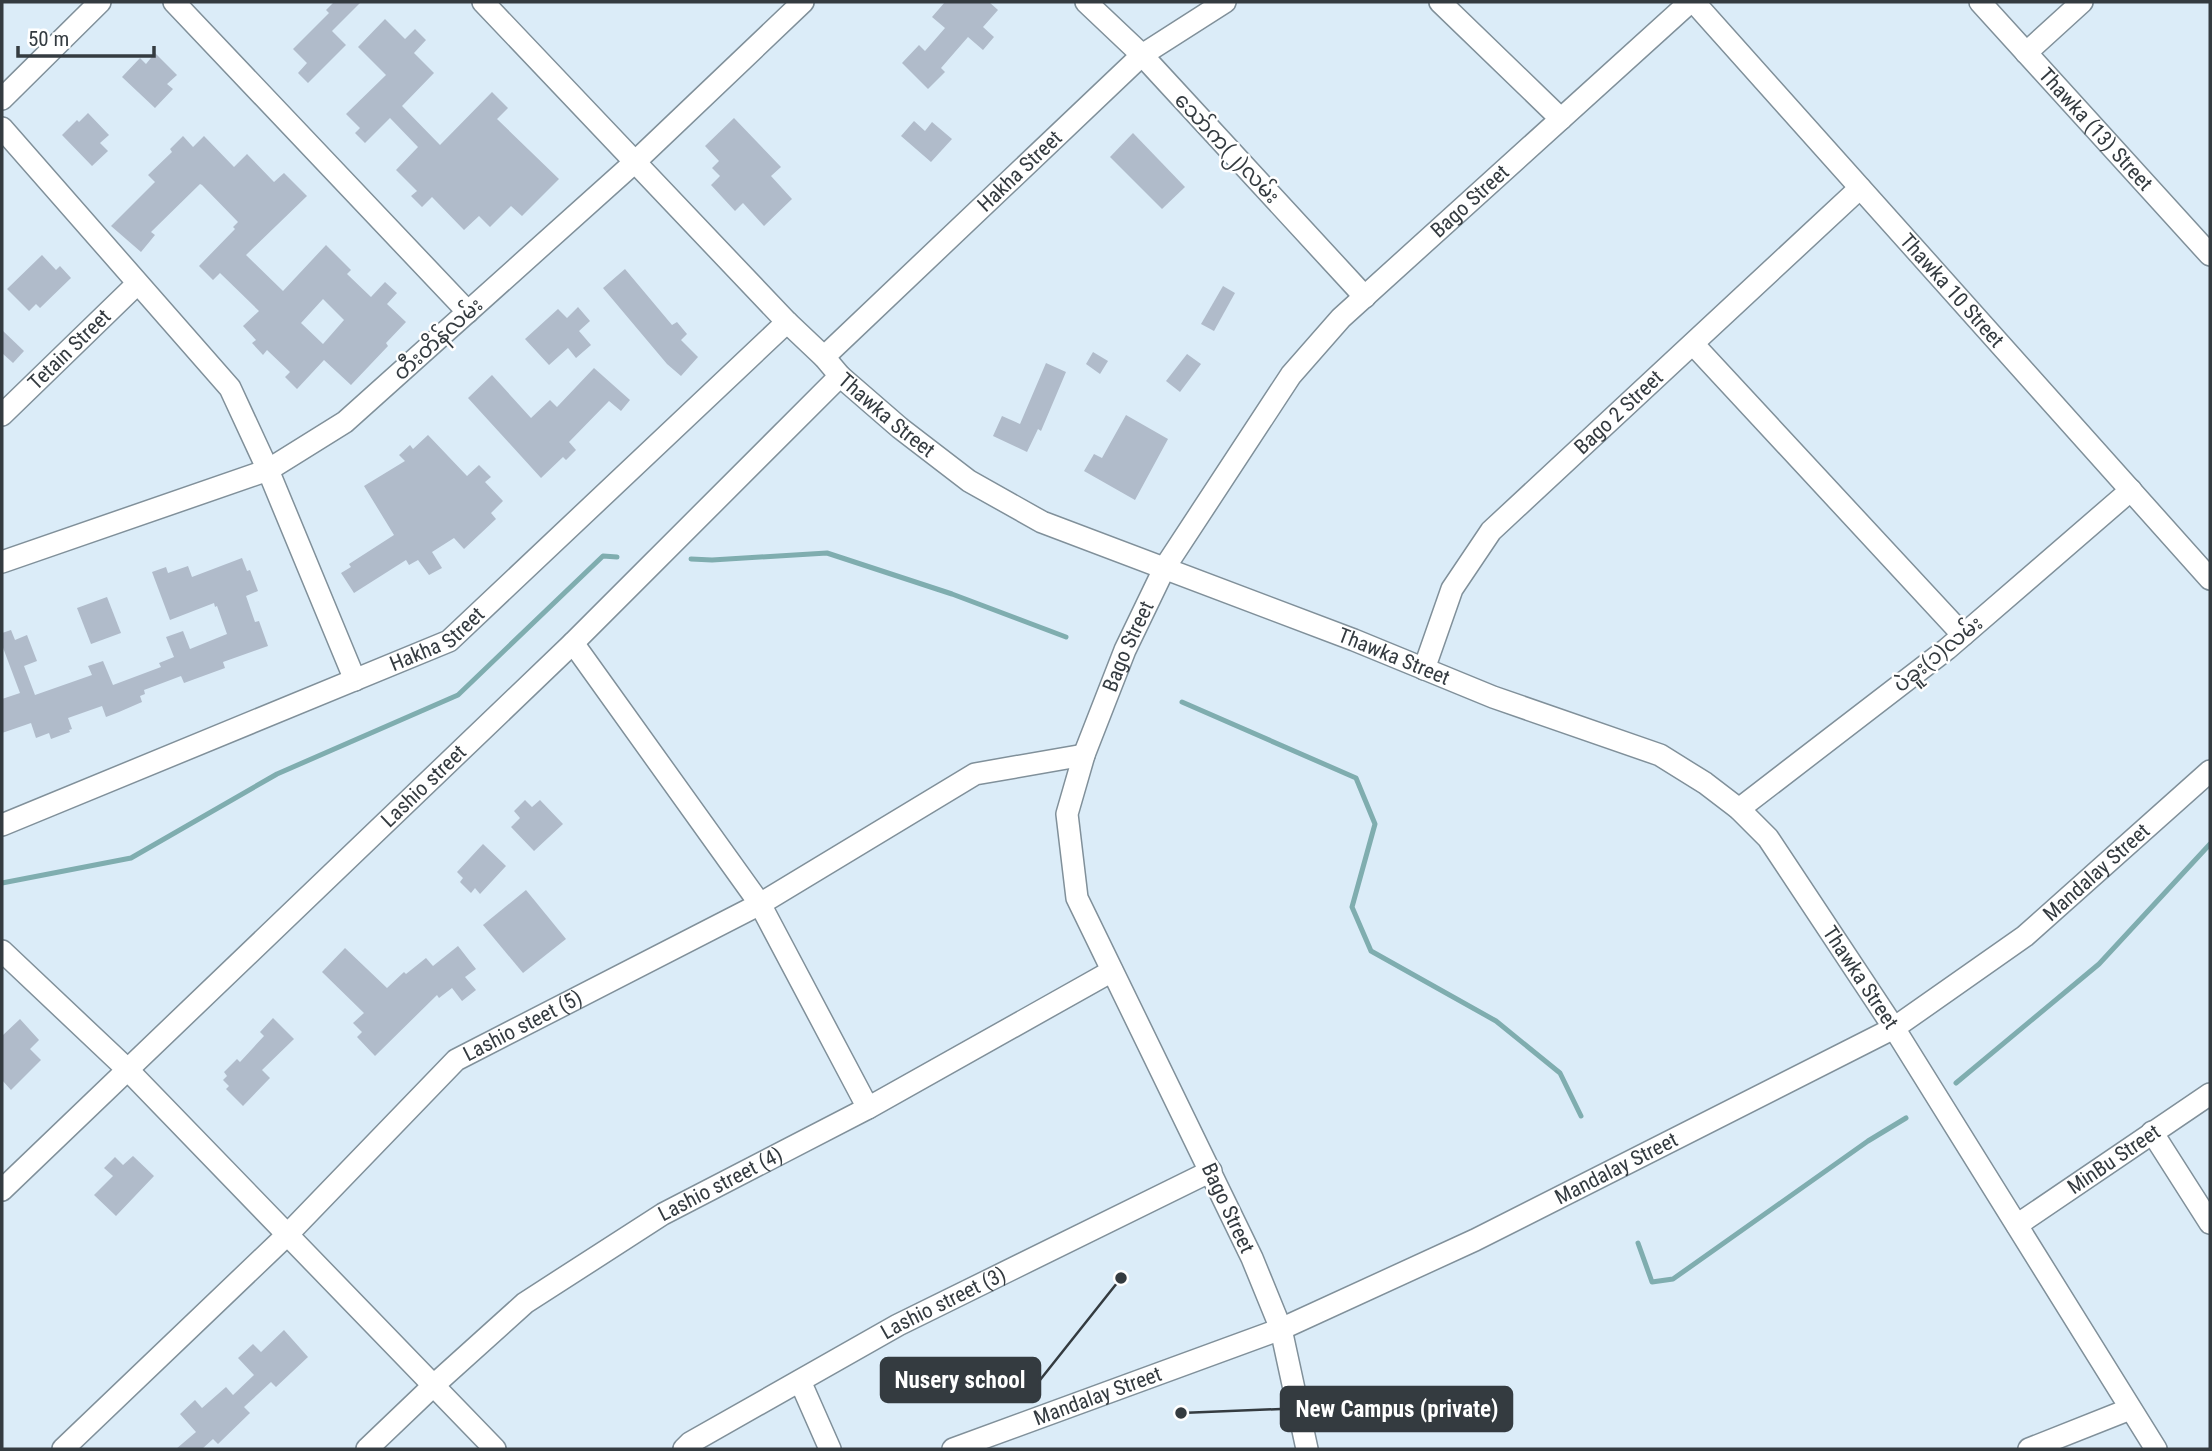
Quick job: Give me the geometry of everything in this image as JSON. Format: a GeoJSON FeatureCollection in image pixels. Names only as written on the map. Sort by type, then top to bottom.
{"type":"FeatureCollection","features":[{"type":"Feature","properties":{"kind":"street"},"geometry":{"type":"LineString","coordinates":[[2,99],[100,2]]}},
{"type":"Feature","properties":{"kind":"street"},"geometry":{"type":"LineString","coordinates":[[174,2],[468,312]]}},
{"type":"Feature","properties":{"kind":"street","name":"Thawka Street"},"geometry":{"type":"LineString","coordinates":[[483,2],[840,376],[900,428],[969,481],[1042,522],[1493,697],[1660,755],[1705,783],[1739,809],[1768,838],[1894,1028],[2156,1449]]}},
{"type":"Feature","properties":{"kind":"street","name":"တီးတိန်လမ်း"},"geometry":{"type":"LineString","coordinates":[[2,562],[268,470],[345,422],[636,161],[803,2]]}},
{"type":"Feature","properties":{"kind":"street","name":"သော်က(၂)လမ်း"},"geometry":{"type":"LineString","coordinates":[[1086,2],[1142,55],[1365,297]]}},
{"type":"Feature","properties":{"kind":"street","name":"Hakha Street"},"geometry":{"type":"LineString","coordinates":[[824,357],[1142,55],[1225,2]]}},
{"type":"Feature","properties":{"kind":"street"},"geometry":{"type":"LineString","coordinates":[[1440,2],[1561,119]]}},
{"type":"Feature","properties":{"kind":"street","name":"Bago Street"},"geometry":{"type":"LineString","coordinates":[[1307,1449],[1281,1329],[1252,1258],[1077,898],[1067,814],[1084,755],[1125,650],[1165,568],[1291,374],[1341,318],[1692,2]]}},
{"type":"Feature","properties":{"kind":"street","name":"Thawka 10 Street"},"geometry":{"type":"LineString","coordinates":[[1692,2],[2210,579]]}},
{"type":"Feature","properties":{"kind":"street","name":"Thawka (13) Street"},"geometry":{"type":"LineString","coordinates":[[1980,2],[2210,255]]}},
{"type":"Feature","properties":{"kind":"street"},"geometry":{"type":"LineString","coordinates":[[2026,52],[2082,2]]}},
{"type":"Feature","properties":{"kind":"street"},"geometry":{"type":"LineString","coordinates":[[2,128],[136,284],[230,388],[268,470],[355,680]]}},
{"type":"Feature","properties":{"kind":"street","name":"Bago 2 Street"},"geometry":{"type":"LineString","coordinates":[[1423,669],[1452,589],[1491,531],[1860,188]]}},
{"type":"Feature","properties":{"kind":"street","name":"Tetain Street"},"geometry":{"type":"LineString","coordinates":[[2,415],[136,284]]}},
{"type":"Feature","properties":{"kind":"street","name":"Hakha Street"},"geometry":{"type":"LineString","coordinates":[[2,825],[449,642],[787,322]]}},
{"type":"Feature","properties":{"kind":"street"},"geometry":{"type":"LineString","coordinates":[[1693,344],[1963,635]]}},
{"type":"Feature","properties":{"kind":"street","name":"Lashio street"},"geometry":{"type":"LineString","coordinates":[[2,1190],[573,643],[840,376]]}},
{"type":"Feature","properties":{"kind":"street","name":"ပဲခူး(၁)လမ်း"},"geometry":{"type":"LineString","coordinates":[[1739,809],[1963,635],[2131,490]]}},
{"type":"Feature","properties":{"kind":"street"},"geometry":{"type":"LineString","coordinates":[[573,643],[760,904],[868,1108]]}},
{"type":"Feature","properties":{"kind":"street","name":"Lashio steet (5)"},"geometry":{"type":"LineString","coordinates":[[63,1449],[288,1234],[456,1060],[760,904],[975,774],[1084,755]]}},
{"type":"Feature","properties":{"kind":"street","name":"Mandalay Street"},"geometry":{"type":"LineString","coordinates":[[953,1449],[1281,1329],[1475,1240],[1894,1028],[2025,936],[2210,771]]}},
{"type":"Feature","properties":{"kind":"street"},"geometry":{"type":"LineString","coordinates":[[2,951],[127,1069],[495,1449]]}},
{"type":"Feature","properties":{"kind":"street","name":"Lashio street (4)"},"geometry":{"type":"LineString","coordinates":[[367,1449],[525,1303],[663,1214],[868,1108],[1112,971]]}},
{"type":"Feature","properties":{"kind":"street","name":"MinBu Street"},"geometry":{"type":"LineString","coordinates":[[2017,1225],[2210,1094]]}},
{"type":"Feature","properties":{"kind":"street"},"geometry":{"type":"LineString","coordinates":[[2152,1132],[2210,1223]]}},
{"type":"Feature","properties":{"kind":"street","name":"Lashio street (3)"},"geometry":{"type":"LineString","coordinates":[[684,1449],[690,1443],[898,1325],[1211,1171]]}},
{"type":"Feature","properties":{"kind":"street"},"geometry":{"type":"LineString","coordinates":[[800,1381],[830,1449]]}},
{"type":"Feature","properties":{"kind":"street"},"geometry":{"type":"LineString","coordinates":[[2029,1449],[2130,1409]]}},
{"type":"Feature","properties":{"kind":"building"},"geometry":{"type":"Polygon","coordinates":[[[334,2],[361,2],[332,31],[346,45],[308,83],[298,73],[307,63],[293,49],[329,13],[326,10],[334,2]]]}},
{"type":"Feature","properties":{"kind":"building"},"geometry":{"type":"Polygon","coordinates":[[[945,2],[989,2],[998,10],[983,27],[994,37],[983,50],[968,37],[941,68],[945,72],[928,89],[902,63],[919,45],[925,51],[945,28],[932,17],[945,2]]]}},
{"type":"Feature","properties":{"kind":"building"},"geometry":{"type":"Polygon","coordinates":[[[385,19],[405,39],[415,29],[426,40],[414,53],[434,73],[402,106],[440,145],[492,92],[508,108],[497,119],[559,179],[522,216],[511,206],[490,227],[479,216],[464,230],[432,197],[422,207],[411,196],[417,191],[396,170],[418,147],[390,118],[365,143],[355,133],[360,128],[346,114],[386,75],[358,47],[385,19]]]}},
{"type":"Feature","properties":{"kind":"building"},"geometry":{"type":"Polygon","coordinates":[[[155,53],[177,75],[167,84],[173,89],[155,108],[122,77],[140,58],[146,64],[155,53]]]}},
{"type":"Feature","properties":{"kind":"building"},"geometry":{"type":"Polygon","coordinates":[[[88,113],[109,135],[100,143],[108,151],[92,166],[62,135],[88,113]]]}},
{"type":"Feature","properties":{"kind":"building"},"geometry":{"type":"Polygon","coordinates":[[[734,118],[781,167],[771,176],[792,199],[764,226],[743,203],[735,211],[711,185],[720,176],[712,168],[719,161],[705,146],[734,118]]]}},
{"type":"Feature","properties":{"kind":"building"},"geometry":{"type":"Polygon","coordinates":[[[914,121],[925,131],[932,122],[952,139],[931,162],[901,136],[914,121]]]}},
{"type":"Feature","properties":{"kind":"building"},"geometry":{"type":"Polygon","coordinates":[[[1133,133],[1185,187],[1162,209],[1110,157],[1133,133]]]}},
{"type":"Feature","properties":{"kind":"building"},"geometry":{"type":"Polygon","coordinates":[[[183,136],[193,147],[204,136],[234,167],[247,154],[274,182],[284,173],[307,196],[246,255],[283,291],[326,245],[351,270],[347,274],[371,297],[385,282],[397,293],[387,304],[406,322],[386,343],[388,346],[351,385],[324,360],[297,389],[285,377],[290,372],[267,350],[263,355],[252,343],[256,340],[243,326],[259,311],[220,273],[213,280],[199,266],[235,229],[233,227],[238,222],[202,185],[151,232],[155,235],[141,252],[111,226],[155,182],[148,175],[172,152],[170,149],[183,136]],[[323,299],[301,323],[323,344],[344,320],[323,299]]]}},
{"type":"Feature","properties":{"kind":"building"},"geometry":{"type":"Polygon","coordinates":[[[42,255],[56,270],[60,266],[71,278],[40,308],[36,304],[29,311],[7,289],[42,255]]]}},
{"type":"Feature","properties":{"kind":"building"},"geometry":{"type":"Polygon","coordinates":[[[625,269],[672,325],[677,322],[687,334],[681,340],[698,357],[681,376],[667,364],[603,288],[625,269]]]}},
{"type":"Feature","properties":{"kind":"building"},"geometry":{"type":"Polygon","coordinates":[[[1223,286],[1235,293],[1214,331],[1201,324],[1223,286]]]}},
{"type":"Feature","properties":{"kind":"building"},"geometry":{"type":"Polygon","coordinates":[[[578,307],[590,321],[579,331],[591,345],[576,358],[568,348],[549,365],[525,339],[558,309],[567,318],[578,307]]]}},
{"type":"Feature","properties":{"kind":"building"},"geometry":{"type":"Polygon","coordinates":[[[2,330],[24,351],[13,363],[2,353],[2,330]]]}},
{"type":"Feature","properties":{"kind":"building"},"geometry":{"type":"Polygon","coordinates":[[[1093,352],[1108,361],[1100,374],[1086,364],[1093,352]]]}},
{"type":"Feature","properties":{"kind":"building"},"geometry":{"type":"Polygon","coordinates":[[[1187,354],[1201,364],[1180,392],[1166,381],[1187,354]]]}},
{"type":"Feature","properties":{"kind":"building"},"geometry":{"type":"Polygon","coordinates":[[[1046,363],[1066,372],[1041,431],[1038,429],[1027,452],[993,436],[1002,416],[1020,424],[1046,363]]]}},
{"type":"Feature","properties":{"kind":"building"},"geometry":{"type":"Polygon","coordinates":[[[594,368],[630,400],[621,411],[609,401],[569,442],[576,450],[566,460],[563,457],[541,478],[468,398],[492,375],[531,418],[550,400],[557,407],[594,368]]]}},
{"type":"Feature","properties":{"kind":"building"},"geometry":{"type":"Polygon","coordinates":[[[1126,415],[1168,439],[1135,500],[1084,471],[1094,454],[1102,458],[1126,415]]]}},
{"type":"Feature","properties":{"kind":"building"},"geometry":{"type":"Polygon","coordinates":[[[428,435],[467,476],[479,465],[491,477],[485,482],[503,501],[491,513],[496,519],[464,549],[454,538],[432,552],[442,568],[429,575],[418,560],[409,565],[406,560],[354,593],[341,573],[351,567],[349,564],[394,535],[364,486],[405,461],[399,455],[410,445],[413,449],[428,435]]]}},
{"type":"Feature","properties":{"kind":"building"},"geometry":{"type":"Polygon","coordinates":[[[242,558],[258,591],[246,596],[255,622],[259,621],[268,646],[223,662],[225,668],[184,683],[181,676],[144,690],[145,694],[140,696],[142,702],[106,717],[102,706],[68,718],[72,729],[70,732],[51,739],[49,733],[36,738],[31,723],[2,733],[2,699],[20,693],[2,645],[2,633],[11,630],[15,640],[27,635],[37,661],[24,666],[35,695],[92,675],[88,666],[103,661],[113,685],[161,667],[159,663],[174,657],[166,637],[183,631],[190,649],[227,634],[214,603],[170,620],[152,572],[166,567],[168,573],[188,566],[192,577],[242,558]]]}},
{"type":"Feature","properties":{"kind":"building"},"geometry":{"type":"Polygon","coordinates":[[[107,597],[121,633],[91,644],[77,608],[107,597]]]}},
{"type":"Feature","properties":{"kind":"building"},"geometry":{"type":"Polygon","coordinates":[[[525,800],[532,807],[540,800],[563,824],[534,851],[511,827],[520,818],[514,811],[525,800]]]}},
{"type":"Feature","properties":{"kind":"building"},"geometry":{"type":"Polygon","coordinates":[[[483,844],[506,866],[480,894],[475,888],[471,893],[460,882],[463,878],[457,872],[483,844]]]}},
{"type":"Feature","properties":{"kind":"building"},"geometry":{"type":"Polygon","coordinates":[[[526,890],[566,939],[523,973],[483,925],[526,890]]]}},
{"type":"Feature","properties":{"kind":"building"},"geometry":{"type":"Polygon","coordinates":[[[458,946],[476,969],[465,977],[476,990],[462,1001],[452,988],[439,998],[437,995],[375,1056],[357,1037],[362,1032],[353,1023],[364,1013],[322,972],[345,948],[387,988],[404,972],[406,974],[426,958],[433,966],[458,946]]]}},
{"type":"Feature","properties":{"kind":"building"},"geometry":{"type":"Polygon","coordinates":[[[273,1018],[294,1039],[262,1070],[270,1078],[243,1106],[226,1089],[229,1086],[223,1080],[227,1076],[224,1072],[237,1059],[240,1062],[264,1036],[260,1032],[273,1018]]]}},
{"type":"Feature","properties":{"kind":"building"},"geometry":{"type":"Polygon","coordinates":[[[20,1019],[39,1040],[30,1049],[41,1060],[11,1090],[2,1080],[2,1036],[20,1019]]]}},
{"type":"Feature","properties":{"kind":"building"},"geometry":{"type":"Polygon","coordinates":[[[133,1156],[154,1176],[116,1216],[94,1195],[113,1176],[104,1168],[115,1157],[123,1165],[133,1156]]]}},
{"type":"Feature","properties":{"kind":"building"},"geometry":{"type":"Polygon","coordinates":[[[284,1330],[308,1357],[276,1387],[271,1382],[244,1407],[250,1413],[218,1444],[213,1439],[202,1449],[176,1449],[196,1432],[180,1414],[195,1400],[202,1408],[226,1387],[233,1395],[254,1375],[238,1358],[253,1344],[261,1352],[284,1330]]]}},
{"type":"Feature","properties":{"kind":"waterway"},"geometry":{"type":"LineString","coordinates":[[691,559],[827,553],[952,594],[1066,637]]}},
{"type":"Feature","properties":{"kind":"waterway"},"geometry":{"type":"LineString","coordinates":[[2,883],[131,858],[277,774],[458,695],[603,556],[617,557]]}},
{"type":"Feature","properties":{"kind":"waterway"},"geometry":{"type":"LineString","coordinates":[[1182,702],[1356,778],[1375,824],[1352,907],[1371,951],[1496,1021],[1560,1073],[1581,1116]]}},
{"type":"Feature","properties":{"kind":"waterway"},"geometry":{"type":"LineString","coordinates":[[1956,1083],[2099,964],[2210,844]]}},
{"type":"Feature","properties":{"kind":"waterway"},"geometry":{"type":"LineString","coordinates":[[1638,1243],[1652,1282],[1673,1279],[1868,1141],[1906,1118]]}},
{"type":"Feature","properties":{"kind":"place","name":"Nusery school"},"geometry":{"type":"Point","coordinates":[1121,1278]}},
{"type":"Feature","properties":{"kind":"place","name":"New Campus (private)"},"geometry":{"type":"Point","coordinates":[1181,1413]}}]}
